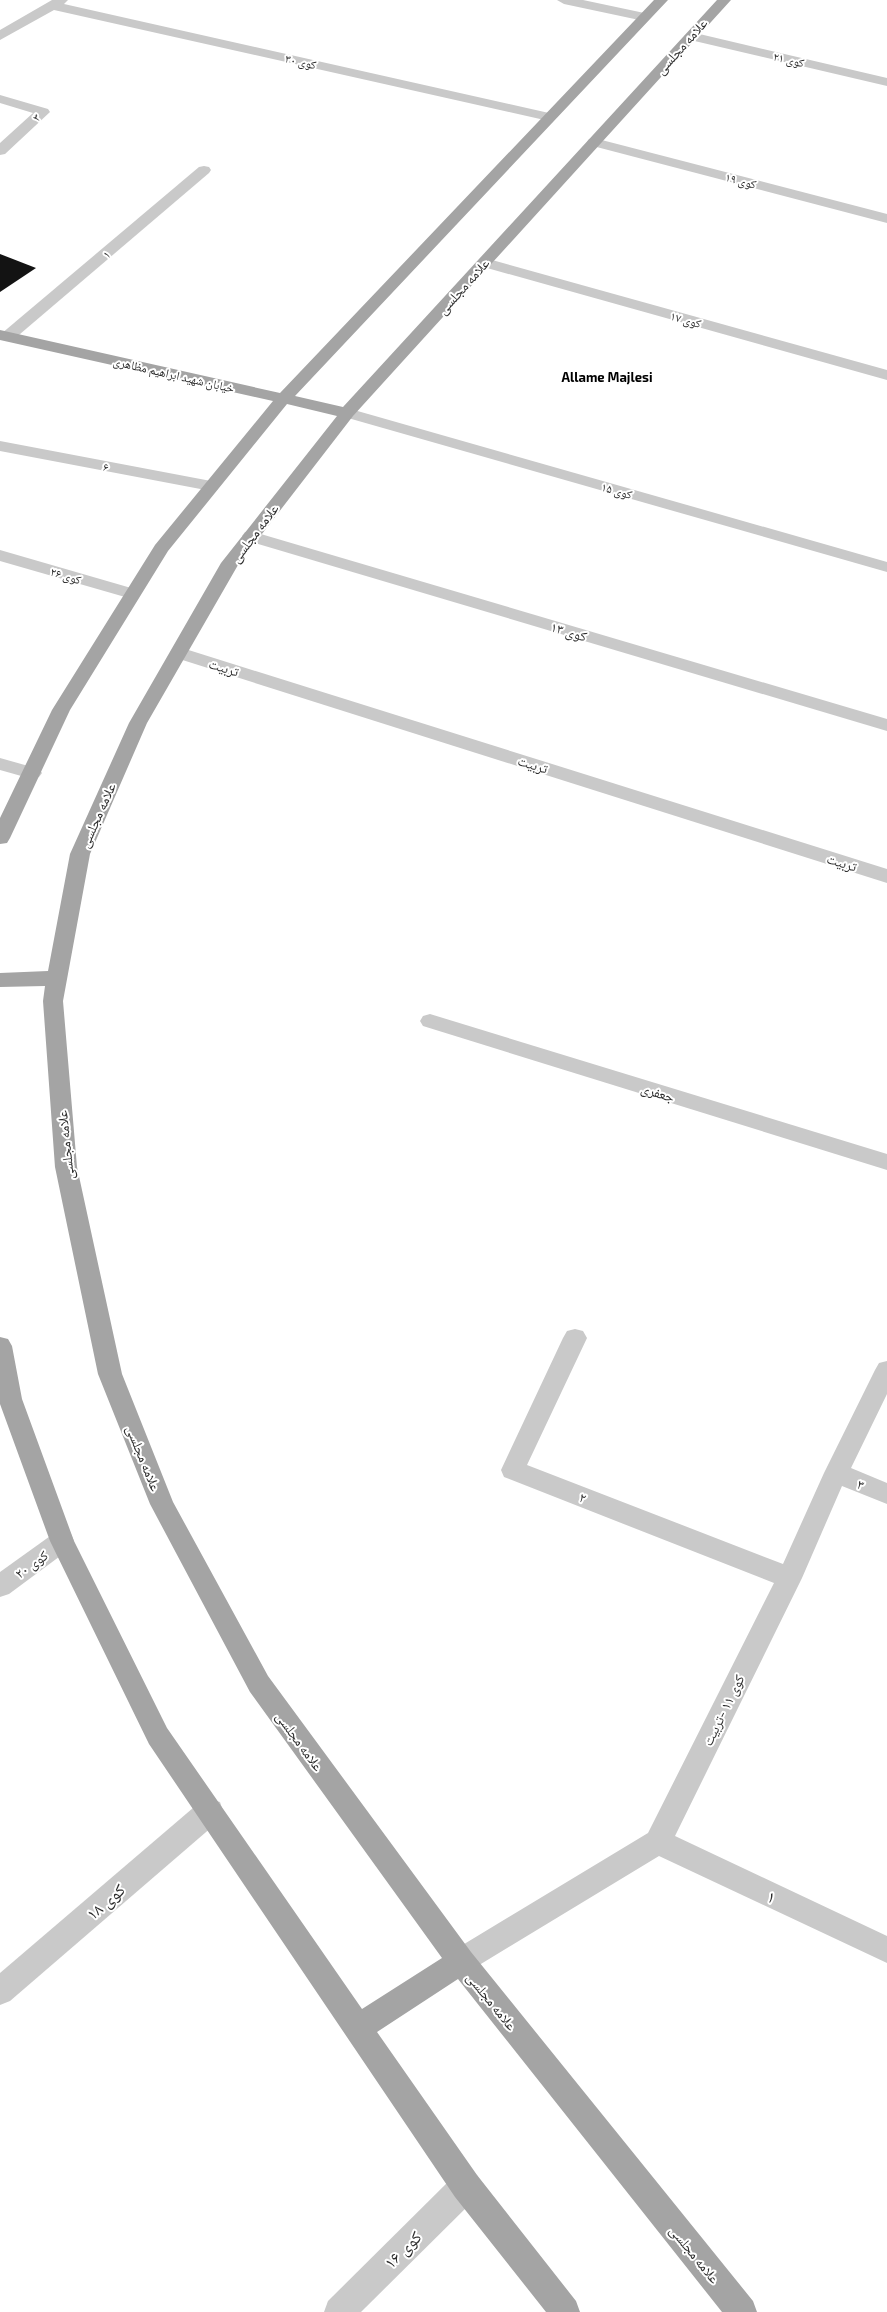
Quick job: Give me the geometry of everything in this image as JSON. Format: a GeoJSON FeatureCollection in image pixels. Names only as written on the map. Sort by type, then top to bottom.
{"type":"FeatureCollection","features":[{"type":"Feature","properties":{"kind":"main road"},"geometry":{"type":"LineString","coordinates":[[0,838],[61,710],[160,549],[283,399],[660,0]]}},
{"type":"Feature","properties":{"kind":"main road","name":"علامه مجلسی"},"geometry":{"type":"LineString","coordinates":[[724,0],[347,413],[230,563],[138,723],[80,854],[53,1001],[66,1167],[110,1374],[162,1504],[259,1684],[461,1961],[742,2312]]}},
{"type":"Feature","properties":{"kind":"main road","name":"خیابان شهید ابراهیم مظاهری"},"geometry":{"type":"LineString","coordinates":[[4,336],[347,413]]}},
{"type":"Feature","properties":{"kind":"main road"},"geometry":{"type":"LineString","coordinates":[[0,980],[58,978]]}},
{"type":"Feature","properties":{"kind":"main road"},"geometry":{"type":"LineString","coordinates":[[0,1346],[10,1399],[62,1541],[158,1736],[466,2186],[565,2312]]}},
{"type":"Feature","properties":{"kind":"main road"},"geometry":{"type":"LineString","coordinates":[[358,2028],[461,1961]]}},
{"type":"Feature","properties":{"kind":"street"},"geometry":{"type":"LineString","coordinates":[[564,0],[644,17]]}},
{"type":"Feature","properties":{"kind":"street"},"geometry":{"type":"LineString","coordinates":[[0,36],[57,2]]}},
{"type":"Feature","properties":{"kind":"street","name":"کوی ۳۰"},"geometry":{"type":"LineString","coordinates":[[57,2],[549,117]]}},
{"type":"Feature","properties":{"kind":"street","name":"کوی ۲۱"},"geometry":{"type":"LineString","coordinates":[[691,36],[887,82]]}},
{"type":"Feature","properties":{"kind":"street","name":"۳"},"geometry":{"type":"LineString","coordinates":[[0,99],[43,112],[0,151]]}},
{"type":"Feature","properties":{"kind":"street","name":"کوی ۱۹"},"geometry":{"type":"LineString","coordinates":[[594,142],[887,219]]}},
{"type":"Feature","properties":{"kind":"street","name":"۱"},"geometry":{"type":"LineString","coordinates":[[4,336],[204,170]]}},
{"type":"Feature","properties":{"kind":"street","name":"کوی ۱۷"},"geometry":{"type":"LineString","coordinates":[[485,263],[887,375]]}},
{"type":"Feature","properties":{"kind":"street","name":"کوی ۱۵"},"geometry":{"type":"LineString","coordinates":[[347,413],[887,567]]}},
{"type":"Feature","properties":{"kind":"street","name":"۶"},"geometry":{"type":"LineString","coordinates":[[0,446],[211,486]]}},
{"type":"Feature","properties":{"kind":"street","name":"کوی ۱۳"},"geometry":{"type":"LineString","coordinates":[[251,536],[887,725]]}},
{"type":"Feature","properties":{"kind":"street","name":"کوی ۲۶"},"geometry":{"type":"LineString","coordinates":[[0,555],[132,594]]}},
{"type":"Feature","properties":{"kind":"street","name":"تربیت"},"geometry":{"type":"LineString","coordinates":[[179,652],[887,876]]}},
{"type":"Feature","properties":{"kind":"street"},"geometry":{"type":"LineString","coordinates":[[0,764],[32,773]]}},
{"type":"Feature","properties":{"kind":"street","name":"جعفری"},"geometry":{"type":"LineString","coordinates":[[430,1021],[887,1162]]}},
{"type":"Feature","properties":{"kind":"street","name":"۲"},"geometry":{"type":"LineString","coordinates":[[575,1338],[513,1470],[789,1578]]}},
{"type":"Feature","properties":{"kind":"street","name":"کوی ۱۱ -تربیت"},"geometry":{"type":"LineString","coordinates":[[658,1842],[789,1578],[836,1473],[887,1370]]}},
{"type":"Feature","properties":{"kind":"street","name":"۳"},"geometry":{"type":"LineString","coordinates":[[836,1473],[887,1494]]}},
{"type":"Feature","properties":{"kind":"street","name":"کوی ۲۰"},"geometry":{"type":"LineString","coordinates":[[0,1586],[62,1541]]}},
{"type":"Feature","properties":{"kind":"street","name":"کوی ۱۸"},"geometry":{"type":"LineString","coordinates":[[0,1991],[210,1811]]}},
{"type":"Feature","properties":{"kind":"street"},"geometry":{"type":"LineString","coordinates":[[461,1961],[658,1842]]}},
{"type":"Feature","properties":{"kind":"street","name":"۱"},"geometry":{"type":"LineString","coordinates":[[658,1842],[887,1950]]}},
{"type":"Feature","properties":{"kind":"street","name":"کوی ۱۶"},"geometry":{"type":"LineString","coordinates":[[339,2312],[466,2186]]}},
{"type":"Feature","properties":{"kind":"building"},"geometry":{"type":"Polygon","coordinates":[[[0,254],[36,268],[0,292],[0,254]]]}},
{"type":"Feature","properties":{"kind":"district","name":"Allame Majlesi"},"geometry":{"type":"Point","coordinates":[607,377]}}]}
